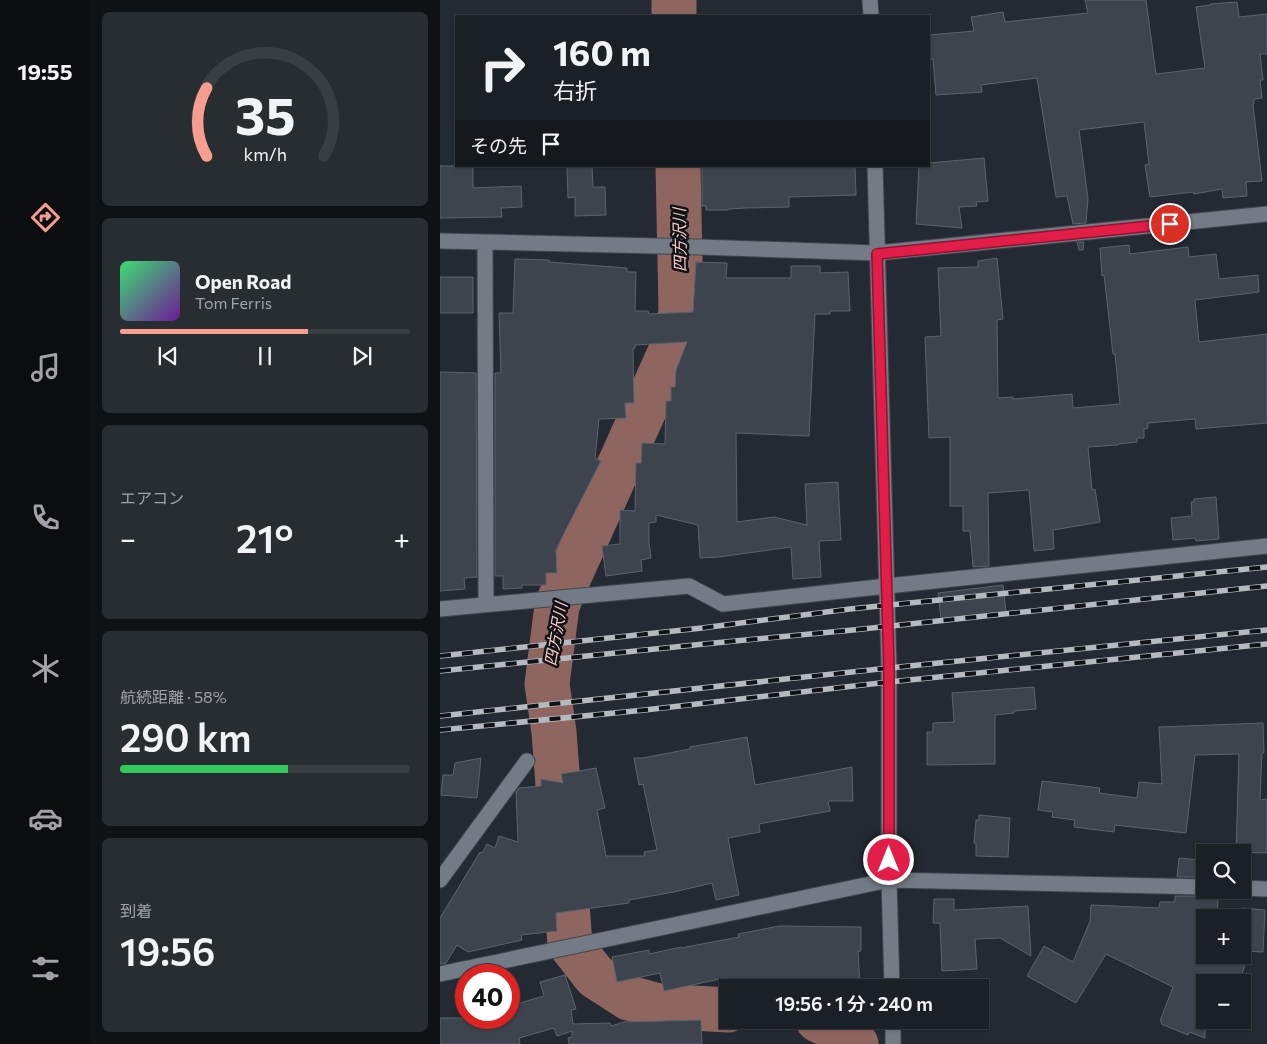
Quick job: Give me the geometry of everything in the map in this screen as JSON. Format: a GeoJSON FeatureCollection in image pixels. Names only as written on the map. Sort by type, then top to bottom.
{"type":"FeatureCollection","features":[{"type":"Feature","properties":{"kind":"street"},"geometry":{"type":"LineString","coordinates":[[870,0],[871,15]]}},
{"type":"Feature","properties":{"kind":"street"},"geometry":{"type":"LineString","coordinates":[[875,167],[889,682],[889,880],[892,979]]}},
{"type":"Feature","properties":{"kind":"street"},"geometry":{"type":"LineString","coordinates":[[440,241],[699,247],[877,254],[1267,214]]}},
{"type":"Feature","properties":{"kind":"street"},"geometry":{"type":"LineString","coordinates":[[485,243],[486,604]]}},
{"type":"Feature","properties":{"kind":"street"},"geometry":{"type":"LineString","coordinates":[[440,609],[689,586],[723,604],[1267,546]]}},
{"type":"Feature","properties":{"kind":"street"},"geometry":{"type":"LineString","coordinates":[[440,880],[527,760]]}},
{"type":"Feature","properties":{"kind":"street"},"geometry":{"type":"LineString","coordinates":[[440,974],[889,880],[1196,888]]}},
{"type":"Feature","properties":{"kind":"street"},"geometry":{"type":"LineString","coordinates":[[1251,888],[1267,889]]}},
{"type":"Feature","properties":{"kind":"street"},"geometry":{"type":"LineString","coordinates":[[892,1029],[893,1044]]}},
{"type":"Feature","properties":{"kind":"building"},"geometry":{"type":"Polygon","coordinates":[[[1085,0],[1146,0],[1156,74],[1205,68],[1196,7],[1237,2],[1239,17],[1267,14],[1267,54],[1260,54],[1263,80],[1260,80],[1262,98],[1254,99],[1253,105],[1262,181],[1246,182],[1247,196],[1223,198],[1222,189],[1194,194],[1193,192],[1150,197],[1145,165],[1149,164],[1144,122],[1079,130],[1088,199],[1086,223],[1073,224],[1067,196],[1056,197],[1037,78],[981,85],[982,92],[936,95],[933,59],[930,60],[930,35],[974,31],[971,17],[1003,12],[1005,22],[1088,13],[1085,0]]]}},
{"type":"Feature","properties":{"kind":"building"},"geometry":{"type":"Polygon","coordinates":[[[984,158],[988,201],[976,202],[977,206],[959,207],[962,228],[916,224],[919,167],[930,167],[930,163],[984,158]]]}},
{"type":"Feature","properties":{"kind":"building"},"geometry":{"type":"Polygon","coordinates":[[[440,166],[473,167],[473,188],[521,186],[522,207],[501,208],[502,217],[440,218],[440,166]]]}},
{"type":"Feature","properties":{"kind":"building"},"geometry":{"type":"Polygon","coordinates":[[[567,167],[592,167],[593,187],[605,187],[606,215],[575,216],[575,197],[568,198],[567,167]]]}},
{"type":"Feature","properties":{"kind":"building"},"geometry":{"type":"Polygon","coordinates":[[[702,167],[855,167],[856,195],[789,197],[789,207],[706,210],[706,206],[702,206],[702,167]]]}},
{"type":"Feature","properties":{"kind":"building"},"geometry":{"type":"Polygon","coordinates":[[[1077,242],[1084,242],[1083,250],[1079,250],[1077,242]]]}},
{"type":"Feature","properties":{"kind":"building"},"geometry":{"type":"Polygon","coordinates":[[[1129,245],[1130,254],[1188,247],[1189,257],[1216,254],[1219,279],[1258,275],[1259,292],[1195,300],[1199,342],[1267,334],[1267,423],[1196,429],[1195,419],[1148,423],[1148,428],[1144,429],[1144,438],[1137,438],[1137,442],[1088,447],[1092,490],[1095,489],[1100,522],[1053,530],[1054,549],[1034,551],[1029,490],[988,493],[989,566],[973,567],[970,531],[963,531],[963,506],[950,506],[950,437],[929,438],[925,337],[941,336],[938,268],[978,267],[978,261],[997,258],[1003,319],[997,320],[998,398],[1013,397],[1013,399],[1072,394],[1073,408],[1120,404],[1104,275],[1102,276],[1100,248],[1129,245]]]}},
{"type":"Feature","properties":{"kind":"building"},"geometry":{"type":"Polygon","coordinates":[[[515,259],[549,260],[549,262],[627,268],[627,272],[636,272],[635,311],[648,311],[649,314],[693,312],[696,262],[727,263],[726,278],[791,278],[791,266],[820,266],[820,273],[848,272],[850,311],[830,311],[830,314],[815,314],[809,436],[736,433],[737,522],[774,517],[807,525],[805,484],[838,482],[841,540],[819,541],[821,577],[793,579],[791,547],[700,558],[698,525],[656,515],[656,522],[649,523],[651,558],[641,560],[642,571],[606,576],[602,546],[620,544],[620,510],[635,511],[636,463],[641,463],[642,443],[665,444],[666,401],[671,401],[671,387],[675,387],[676,370],[687,342],[635,345],[635,348],[633,348],[634,403],[625,403],[626,418],[599,419],[595,458],[601,461],[555,551],[557,573],[546,573],[546,585],[522,585],[522,588],[503,589],[503,576],[495,576],[495,373],[501,373],[499,313],[513,313],[515,259]]]}},
{"type":"Feature","properties":{"kind":"building"},"geometry":{"type":"Polygon","coordinates":[[[440,277],[473,277],[473,313],[440,313],[440,277]]]}},
{"type":"Feature","properties":{"kind":"building"},"geometry":{"type":"Polygon","coordinates":[[[440,372],[476,373],[477,577],[464,578],[465,589],[440,591],[440,372]]]}},
{"type":"Feature","properties":{"kind":"building"},"geometry":{"type":"Polygon","coordinates":[[[1216,497],[1219,539],[1196,541],[1195,538],[1173,540],[1171,518],[1192,516],[1191,502],[1194,502],[1194,499],[1216,497]]]}},
{"type":"Feature","properties":{"kind":"building"},"geometry":{"type":"Polygon","coordinates":[[[1003,585],[1006,612],[941,619],[938,593],[1003,585]]]}},
{"type":"Feature","properties":{"kind":"building"},"geometry":{"type":"Polygon","coordinates":[[[1034,687],[1036,709],[995,715],[995,764],[927,765],[927,732],[933,732],[933,723],[954,722],[952,693],[1034,687]]]}},
{"type":"Feature","properties":{"kind":"building"},"geometry":{"type":"Polygon","coordinates":[[[1263,723],[1264,753],[1262,753],[1260,800],[1267,799],[1267,853],[1251,852],[1251,844],[1236,844],[1239,754],[1195,755],[1186,833],[1115,825],[1114,832],[1074,827],[1075,820],[1052,817],[1053,812],[1038,810],[1042,781],[1100,788],[1099,793],[1137,798],[1139,782],[1162,784],[1159,727],[1263,723]]]}},
{"type":"Feature","properties":{"kind":"building"},"geometry":{"type":"Polygon","coordinates":[[[747,737],[755,785],[852,767],[853,801],[828,801],[830,811],[759,824],[760,832],[728,838],[739,895],[716,900],[712,883],[629,900],[629,903],[556,913],[557,931],[521,935],[522,940],[468,952],[457,945],[446,963],[440,964],[440,918],[480,852],[482,853],[487,844],[495,848],[499,836],[518,842],[516,792],[519,788],[541,786],[541,779],[563,783],[561,774],[596,768],[605,808],[597,810],[606,856],[645,856],[644,852],[657,850],[643,784],[639,785],[634,758],[643,758],[747,737]]]}},
{"type":"Feature","properties":{"kind":"building"},"geometry":{"type":"Polygon","coordinates":[[[481,758],[477,798],[441,795],[443,775],[453,775],[455,763],[481,758]]]}},
{"type":"Feature","properties":{"kind":"building"},"geometry":{"type":"Polygon","coordinates":[[[979,815],[1010,818],[1008,857],[976,856],[976,843],[974,843],[976,820],[979,820],[979,815]]]}},
{"type":"Feature","properties":{"kind":"building"},"geometry":{"type":"Polygon","coordinates":[[[1179,858],[1196,860],[1196,877],[1177,877],[1179,858]]]}},
{"type":"Feature","properties":{"kind":"building"},"geometry":{"type":"Polygon","coordinates":[[[1175,896],[1196,896],[1196,899],[1218,899],[1217,909],[1196,909],[1196,964],[1245,965],[1242,974],[1196,974],[1196,1029],[1205,1029],[1205,1038],[1189,1032],[1188,1035],[1161,1024],[1162,1022],[1160,1021],[1173,987],[1106,954],[1076,1003],[1027,976],[1044,946],[1073,962],[1090,921],[1091,905],[1159,908],[1160,902],[1175,902],[1175,896]]]}},
{"type":"Feature","properties":{"kind":"building"},"geometry":{"type":"Polygon","coordinates":[[[934,899],[954,899],[954,910],[1028,906],[1031,956],[1000,938],[975,939],[977,969],[942,971],[940,923],[933,923],[934,899]]]}},
{"type":"Feature","properties":{"kind":"building"},"geometry":{"type":"Polygon","coordinates":[[[1242,908],[1265,910],[1263,952],[1251,951],[1251,909],[1242,908]]]}},
{"type":"Feature","properties":{"kind":"building"},"geometry":{"type":"Polygon","coordinates":[[[779,926],[861,927],[861,951],[858,951],[860,979],[719,979],[664,991],[660,973],[617,982],[612,957],[649,950],[649,954],[739,937],[738,934],[779,926]]]}},
{"type":"Feature","properties":{"kind":"building"},"geometry":{"type":"Polygon","coordinates":[[[565,975],[576,1009],[571,1010],[573,1024],[610,1023],[611,1026],[624,1022],[701,1020],[702,1044],[569,1044],[568,1038],[572,1037],[572,1031],[557,1036],[554,1028],[519,1038],[520,1044],[440,1044],[440,1018],[455,1018],[455,1029],[520,1029],[520,1003],[544,996],[540,982],[565,975]]]}},
{"type":"Feature","properties":{"kind":"waterway","name":"四方沢川"},"geometry":{"type":"LineString","coordinates":[[674,0],[674,15]]}},
{"type":"Feature","properties":{"kind":"waterway","name":"四方沢川"},"geometry":{"type":"LineString","coordinates":[[678,167],[681,310],[678,335],[557,606],[547,684],[554,732],[570,944],[595,976],[629,998],[658,1006],[719,1009]]}},
{"type":"Feature","properties":{"kind":"waterway","name":"四方沢川"},"geometry":{"type":"LineString","coordinates":[[835,1029],[856,1044]]}},
{"type":"Feature","properties":{"kind":"railway"},"geometry":{"type":"LineString","coordinates":[[440,656],[702,628],[850,609],[1267,567]]}},
{"type":"Feature","properties":{"kind":"railway"},"geometry":{"type":"LineString","coordinates":[[440,671],[1267,586]]}},
{"type":"Feature","properties":{"kind":"railway"},"geometry":{"type":"LineString","coordinates":[[440,716],[1267,630]]}},
{"type":"Feature","properties":{"kind":"railway"},"geometry":{"type":"LineString","coordinates":[[440,730],[1267,644]]}},
{"type":"Feature","properties":{"kind":"route"},"geometry":{"type":"LineString","coordinates":[[889,860],[889,668],[877,254],[1170,224]]}}]}
